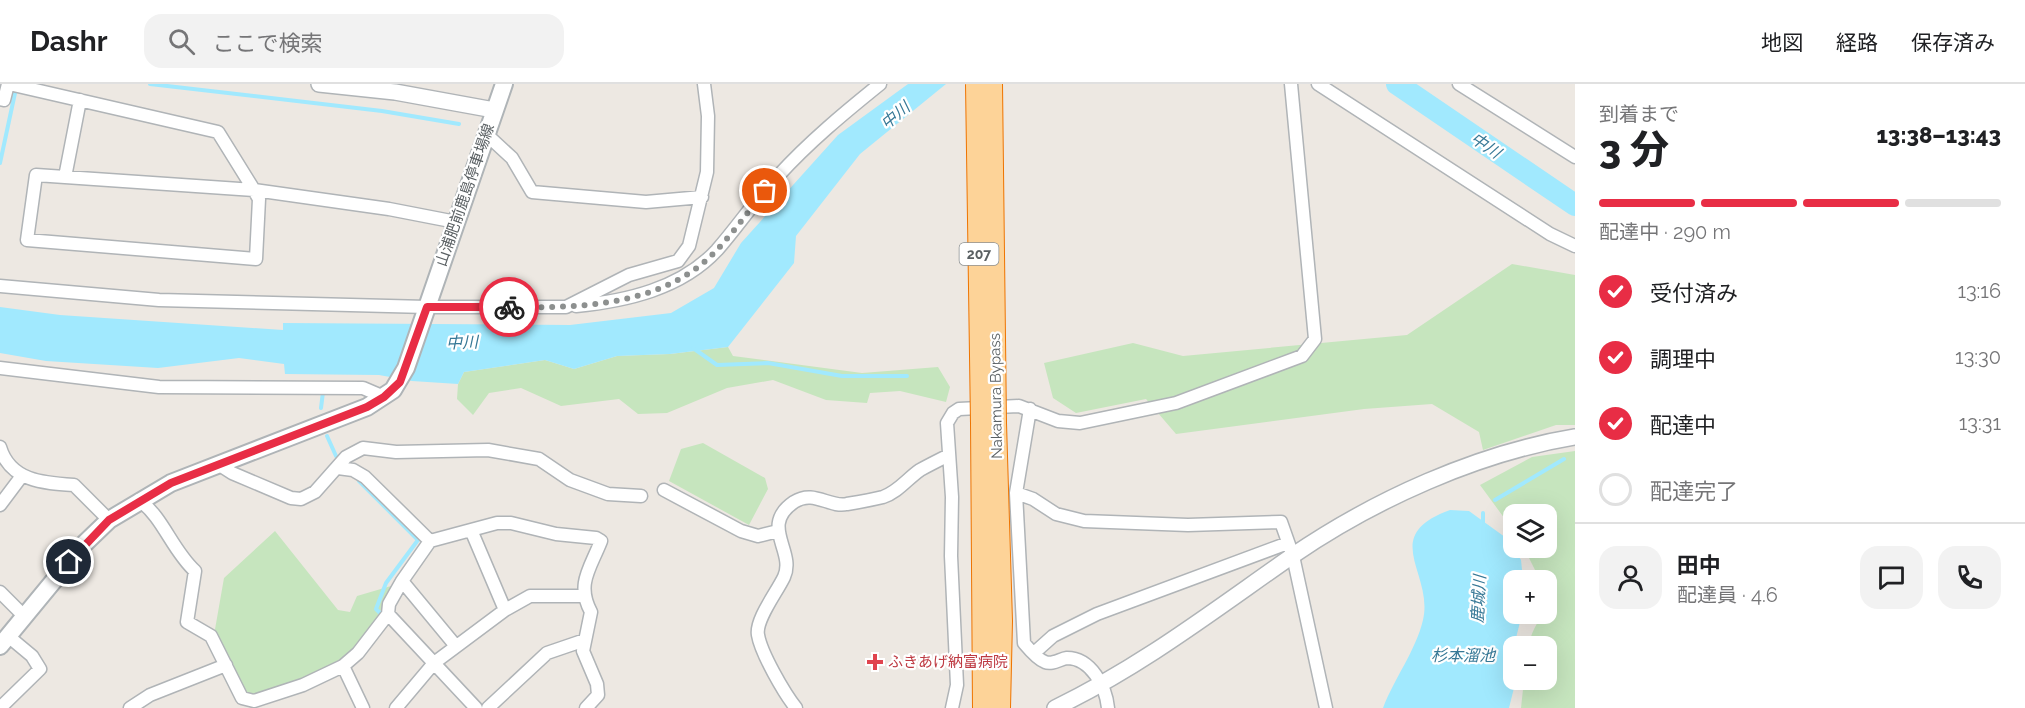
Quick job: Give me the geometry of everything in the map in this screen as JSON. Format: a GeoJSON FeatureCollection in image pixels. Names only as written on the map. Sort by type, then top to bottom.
{"type":"FeatureCollection","features":[{"type":"Feature","properties":{"kind":"highway","name":"Nakamura Bypass"},"geometry":{"type":"LineString","coordinates":[[976,84],[989,423],[1002,621],[1000,708]]}},
{"type":"Feature","properties":{"kind":"highway","name":"Nakamura Bypass"},"geometry":{"type":"LineString","coordinates":[[983,708],[989,423],[992,84]]}},
{"type":"Feature","properties":{"kind":"main road","name":"山浦肥前鹿島停車場線"},"geometry":{"type":"LineString","coordinates":[[384,397],[400,382],[504,84]]}},
{"type":"Feature","properties":{"kind":"main road"},"geometry":{"type":"LineString","coordinates":[[4,641],[84,544],[109,520],[139,500],[171,483],[367,407],[384,397]]}},
{"type":"Feature","properties":{"kind":"street"},"geometry":{"type":"LineString","coordinates":[[0,99],[4,100],[9,84],[219,132],[254,190],[259,199],[256,259],[27,240],[36,175],[254,190],[389,208],[456,222]]}},
{"type":"Feature","properties":{"kind":"street"},"geometry":{"type":"LineString","coordinates":[[319,84],[395,92],[494,110]]}},
{"type":"Feature","properties":{"kind":"street"},"geometry":{"type":"LineString","coordinates":[[566,307],[629,275],[678,261],[689,246],[706,172],[708,116],[704,84]]}},
{"type":"Feature","properties":{"kind":"street"},"geometry":{"type":"LineString","coordinates":[[0,286],[159,300],[427,307],[566,307],[612,302],[661,288],[687,274],[716,251],[777,176],[822,131],[880,84]]}},
{"type":"Feature","properties":{"kind":"street"},"geometry":{"type":"LineString","coordinates":[[952,708],[957,686],[951,556],[952,497],[947,423],[959,409],[1019,406],[1058,421],[1080,423],[1176,403],[1302,356],[1315,339],[1291,84]]}},
{"type":"Feature","properties":{"kind":"street"},"geometry":{"type":"LineString","coordinates":[[1318,84],[1550,234],[1575,246]]}},
{"type":"Feature","properties":{"kind":"street"},"geometry":{"type":"LineString","coordinates":[[1459,84],[1575,156]]}},
{"type":"Feature","properties":{"kind":"street"},"geometry":{"type":"LineString","coordinates":[[65,177],[80,100]]}},
{"type":"Feature","properties":{"kind":"street"},"geometry":{"type":"LineString","coordinates":[[486,134],[513,158],[532,192],[645,201],[702,197]]}},
{"type":"Feature","properties":{"kind":"street"},"geometry":{"type":"LineString","coordinates":[[678,261],[687,274]]}},
{"type":"Feature","properties":{"kind":"street"},"geometry":{"type":"LineString","coordinates":[[0,368],[159,387],[363,388],[384,397]]}},
{"type":"Feature","properties":{"kind":"street"},"geometry":{"type":"LineString","coordinates":[[1030,409],[1016,493],[1024,643],[1044,662],[1077,660],[1088,666],[1102,685],[1108,708]]}},
{"type":"Feature","properties":{"kind":"street"},"geometry":{"type":"LineString","coordinates":[[1034,653],[1053,636],[1097,614],[1290,549],[1390,498],[1430,481],[1542,442],[1575,437]]}},
{"type":"Feature","properties":{"kind":"street"},"geometry":{"type":"LineString","coordinates":[[0,447],[3,459],[21,477],[45,483],[74,485],[109,520]]}},
{"type":"Feature","properties":{"kind":"street"},"geometry":{"type":"LineString","coordinates":[[218,464],[232,473],[291,498],[301,499],[315,492],[346,457],[363,448],[396,452],[488,450],[539,459],[570,480],[608,494],[640,496]]}},
{"type":"Feature","properties":{"kind":"street"},"geometry":{"type":"LineString","coordinates":[[796,708],[784,693],[758,635],[759,624],[785,574],[786,561],[778,531],[785,510],[796,501],[818,497],[841,505],[883,497],[896,490],[920,470],[949,455]]}},
{"type":"Feature","properties":{"kind":"street"},"geometry":{"type":"LineString","coordinates":[[338,468],[353,470],[366,477],[430,541]]}},
{"type":"Feature","properties":{"kind":"street"},"geometry":{"type":"LineString","coordinates":[[0,505],[21,477]]}},
{"type":"Feature","properties":{"kind":"street"},"geometry":{"type":"LineString","coordinates":[[664,490],[741,531],[758,536],[778,531]]}},
{"type":"Feature","properties":{"kind":"street"},"geometry":{"type":"LineString","coordinates":[[1016,493],[1033,499],[1056,514],[1084,521],[1188,525],[1281,522],[1290,549],[1326,708]]}},
{"type":"Feature","properties":{"kind":"street"},"geometry":{"type":"LineString","coordinates":[[139,500],[151,508],[179,556],[195,571],[187,622],[211,636],[242,698],[254,705],[343,666],[358,653],[388,614],[389,604],[402,581],[430,541],[497,523],[512,523],[556,534],[596,538],[601,542],[584,585],[583,596],[591,612],[583,651],[597,684],[598,695],[586,708]]}},
{"type":"Feature","properties":{"kind":"street"},"geometry":{"type":"LineString","coordinates":[[471,530],[505,610]]}},
{"type":"Feature","properties":{"kind":"street"},"geometry":{"type":"LineString","coordinates":[[1055,708],[1102,685],[1221,609],[1290,549]]}},
{"type":"Feature","properties":{"kind":"street"},"geometry":{"type":"LineString","coordinates":[[402,581],[455,645]]}},
{"type":"Feature","properties":{"kind":"street"},"geometry":{"type":"LineString","coordinates":[[0,592],[24,616]]}},
{"type":"Feature","properties":{"kind":"street"},"geometry":{"type":"LineString","coordinates":[[396,708],[434,663],[455,645],[505,610],[530,596],[583,596]]}},
{"type":"Feature","properties":{"kind":"street"},"geometry":{"type":"LineString","coordinates":[[388,614],[476,708]]}},
{"type":"Feature","properties":{"kind":"street"},"geometry":{"type":"LineString","coordinates":[[488,708],[547,654],[585,640]]}},
{"type":"Feature","properties":{"kind":"street"},"geometry":{"type":"LineString","coordinates":[[0,708],[40,669],[4,641]]}},
{"type":"Feature","properties":{"kind":"street"},"geometry":{"type":"LineString","coordinates":[[130,708],[150,695],[226,665]]}},
{"type":"Feature","properties":{"kind":"street"},"geometry":{"type":"LineString","coordinates":[[343,666],[363,708]]}},
{"type":"Feature","properties":{"kind":"green space"},"geometry":{"type":"Polygon","coordinates":[[[1512,264],[1575,275],[1575,425],[1556,425],[1483,450],[1479,432],[1432,404],[1364,409],[1176,434],[1146,399],[1076,413],[1053,398],[1044,363],[1133,343],[1183,356],[1407,335],[1512,264]]]}},
{"type":"Feature","properties":{"kind":"green space"},"geometry":{"type":"Polygon","coordinates":[[[728,347],[733,356],[862,373],[938,367],[950,387],[946,402],[900,391],[870,393],[867,403],[826,400],[773,380],[727,388],[667,413],[638,414],[619,399],[561,406],[521,388],[489,393],[473,415],[457,399],[458,384],[464,372],[545,360],[574,369],[617,356],[670,354],[728,347]]]}},
{"type":"Feature","properties":{"kind":"green space"},"geometry":{"type":"Polygon","coordinates":[[[703,443],[765,478],[768,489],[749,525],[669,481],[681,449],[703,443]]]}},
{"type":"Feature","properties":{"kind":"green space"},"geometry":{"type":"Polygon","coordinates":[[[1575,451],[1575,708],[1521,708],[1523,690],[1557,690],[1557,636],[1531,636],[1537,624],[1557,624],[1557,570],[1535,570],[1529,558],[1557,558],[1557,504],[1503,504],[1503,516],[1480,485],[1532,457],[1575,451]]]}},
{"type":"Feature","properties":{"kind":"green space"},"geometry":{"type":"Polygon","coordinates":[[[275,531],[338,610],[350,612],[357,596],[391,586],[374,623],[352,651],[323,672],[255,696],[245,694],[214,635],[224,578],[275,531]]]}},
{"type":"Feature","properties":{"kind":"water"},"geometry":{"type":"Polygon","coordinates":[[[908,84],[946,84],[860,154],[796,236],[794,263],[728,347],[670,354],[617,356],[574,369],[545,360],[464,372],[458,384],[412,381],[379,375],[285,374],[284,364],[239,358],[158,368],[46,361],[0,353],[0,307],[60,315],[283,330],[283,323],[570,325],[671,313],[714,288],[741,243],[838,135],[908,84]]]}},
{"type":"Feature","properties":{"kind":"water","name":"杉本溜池"},"geometry":{"type":"Polygon","coordinates":[[[1450,510],[1469,511],[1503,536],[1503,558],[1520,558],[1521,560],[1522,570],[1503,570],[1503,624],[1520,624],[1516,636],[1503,636],[1503,690],[1514,690],[1509,708],[1383,708],[1420,631],[1423,620],[1422,587],[1413,544],[1417,532],[1429,520],[1450,510]]]}},
{"type":"Feature","properties":{"kind":"waterway"},"geometry":{"type":"LineString","coordinates":[[150,84],[382,111],[459,124]]}},
{"type":"Feature","properties":{"kind":"waterway","name":"中川"},"geometry":{"type":"LineString","coordinates":[[1397,84],[1575,205]]}},
{"type":"Feature","properties":{"kind":"waterway"},"geometry":{"type":"LineString","coordinates":[[0,163],[15,93]]}},
{"type":"Feature","properties":{"kind":"waterway"},"geometry":{"type":"LineString","coordinates":[[693,348],[717,365],[768,363],[842,376],[907,376]]}},
{"type":"Feature","properties":{"kind":"waterway"},"geometry":{"type":"LineString","coordinates":[[321,408],[323,392]]}},
{"type":"Feature","properties":{"kind":"waterway"},"geometry":{"type":"LineString","coordinates":[[327,436],[336,456]]}},
{"type":"Feature","properties":{"kind":"waterway","name":"鹿城川"},"geometry":{"type":"LineString","coordinates":[[1495,500],[1564,459]]}},
{"type":"Feature","properties":{"kind":"waterway"},"geometry":{"type":"LineString","coordinates":[[359,481],[418,540],[386,583],[376,609],[380,613]]}},
{"type":"Feature","properties":{"kind":"waterway","name":"鹿城川"},"geometry":{"type":"LineString","coordinates":[[1483,513],[1483,525]]}},
{"type":"Feature","properties":{"kind":"way so far"},"geometry":{"type":"LineString","coordinates":[[509,307],[566,307],[612,302],[661,288],[702,264],[716,251],[765,191]]}},
{"type":"Feature","properties":{"kind":"place","name":"ふきあげ納富病院"},"geometry":{"type":"Point","coordinates":[875,662]}},
{"type":"Feature","properties":{"kind":"route"},"geometry":{"type":"LineString","coordinates":[[69,562],[109,520],[139,500],[171,483],[367,407],[384,397],[400,382],[427,307],[509,307]]}}]}
